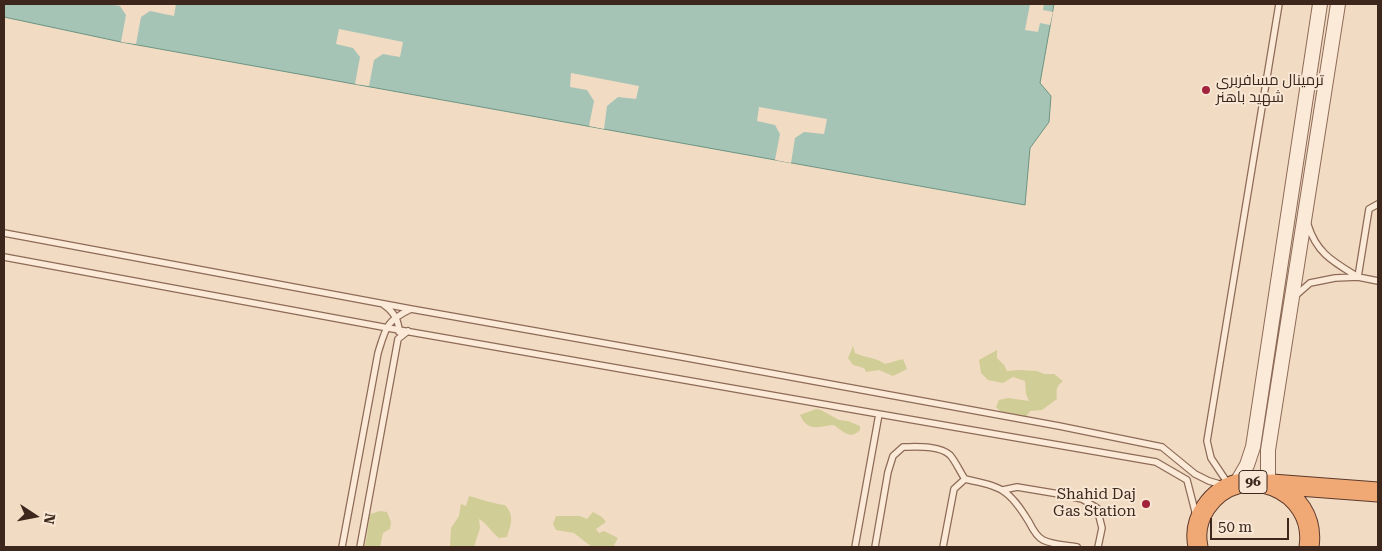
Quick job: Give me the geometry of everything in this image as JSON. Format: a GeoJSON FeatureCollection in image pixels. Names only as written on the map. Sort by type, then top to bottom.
{"type":"FeatureCollection","features":[{"type":"Feature","properties":{"kind":"highway","name":"96"},"geometry":{"type":"LineString","coordinates":[[1196,540],[1202,513],[1219,493],[1233,485],[1247,482],[1268,483],[1378,492]]}},
{"type":"Feature","properties":{"kind":"highway","name":"96"},"geometry":{"type":"LineString","coordinates":[[1268,483],[1285,491],[1299,504],[1307,520],[1311,538],[1309,547]]}},
{"type":"Feature","properties":{"kind":"street"},"geometry":{"type":"LineString","coordinates":[[1233,485],[1247,465],[1253,447],[1320,4]]}},
{"type":"Feature","properties":{"kind":"street"},"geometry":{"type":"LineString","coordinates":[[1268,483],[1268,450],[1338,4]]}},
{"type":"Feature","properties":{"kind":"lane"},"geometry":{"type":"LineString","coordinates":[[1233,485],[1211,458],[1207,441],[1279,4]]}},
{"type":"Feature","properties":{"kind":"lane"},"geometry":{"type":"LineString","coordinates":[[1358,277],[1369,210],[1378,204]]}},
{"type":"Feature","properties":{"kind":"lane"},"geometry":{"type":"LineString","coordinates":[[1305,217],[1311,236],[1327,258],[1358,277]]}},
{"type":"Feature","properties":{"kind":"lane"},"geometry":{"type":"LineString","coordinates":[[4,233],[411,309],[1059,426],[1162,447],[1196,474],[1209,481],[1233,485]]}},
{"type":"Feature","properties":{"kind":"lane"},"geometry":{"type":"LineString","coordinates":[[4,257],[399,330],[1156,462],[1187,480],[1196,540]]}},
{"type":"Feature","properties":{"kind":"lane"},"geometry":{"type":"LineString","coordinates":[[1292,299],[1310,283],[1335,278],[1358,277],[1378,281]]}},
{"type":"Feature","properties":{"kind":"lane"},"geometry":{"type":"LineString","coordinates":[[360,547],[399,330],[399,325],[393,312],[382,303]]}},
{"type":"Feature","properties":{"kind":"lane"},"geometry":{"type":"LineString","coordinates":[[342,547],[378,353],[386,327],[395,316],[411,309]]}},
{"type":"Feature","properties":{"kind":"lane"},"geometry":{"type":"LineString","coordinates":[[398,339],[408,331]]}},
{"type":"Feature","properties":{"kind":"lane"},"geometry":{"type":"LineString","coordinates":[[855,547],[879,414]]}},
{"type":"Feature","properties":{"kind":"lane"},"geometry":{"type":"LineString","coordinates":[[875,547],[888,472],[893,456],[903,447],[937,449],[949,454],[965,479],[1003,490],[1015,501],[1042,540],[1052,545],[1077,547]]}},
{"type":"Feature","properties":{"kind":"lane"},"geometry":{"type":"LineString","coordinates":[[943,547],[954,489],[965,479]]}},
{"type":"Feature","properties":{"kind":"lane"},"geometry":{"type":"LineString","coordinates":[[1003,490],[1017,487],[1082,499],[1097,508],[1102,528],[1098,547]]}},
{"type":"Feature","properties":{"kind":"shaded area"},"geometry":{"type":"Polygon","coordinates":[[[4,4],[1054,4],[1040,83],[1051,96],[1049,122],[1030,148],[1025,205],[121,42],[4,17],[4,4]]]}},
{"type":"Feature","properties":{"kind":"shaded area"},"geometry":{"type":"Polygon","coordinates":[[[853,346],[855,353],[885,364],[903,359],[907,369],[893,376],[879,370],[866,372],[864,368],[853,365],[848,358],[853,346]]]}},
{"type":"Feature","properties":{"kind":"shaded area"},"geometry":{"type":"Polygon","coordinates":[[[997,350],[997,358],[1007,371],[1037,371],[1044,374],[1054,374],[1063,381],[1057,389],[1057,399],[1042,410],[1030,411],[1026,417],[1001,412],[996,407],[999,400],[1008,398],[1029,401],[1026,394],[1025,381],[1013,377],[1003,383],[988,380],[981,373],[979,360],[997,350]]]}},
{"type":"Feature","properties":{"kind":"shaded area"},"geometry":{"type":"Polygon","coordinates":[[[816,409],[839,420],[848,421],[860,426],[860,430],[850,435],[834,425],[810,426],[803,421],[800,415],[816,409]]]}},
{"type":"Feature","properties":{"kind":"shaded area"},"geometry":{"type":"Polygon","coordinates":[[[469,496],[505,505],[511,517],[507,537],[499,538],[479,519],[480,528],[474,547],[450,547],[451,528],[459,516],[461,504],[466,506],[469,496]]]}},
{"type":"Feature","properties":{"kind":"shaded area"},"geometry":{"type":"Polygon","coordinates":[[[380,511],[387,512],[391,522],[390,529],[383,533],[380,547],[365,547],[370,514],[380,511]]]}},
{"type":"Feature","properties":{"kind":"shaded area"},"geometry":{"type":"Polygon","coordinates":[[[593,512],[602,517],[606,522],[596,529],[599,533],[604,531],[618,538],[613,547],[592,547],[574,533],[556,530],[553,524],[556,516],[580,516],[587,519],[593,512]]]}},
{"type":"Feature","properties":{"kind":"pier"},"geometry":{"type":"Polygon","coordinates":[[[109,4],[176,4],[174,16],[150,11],[141,17],[136,44],[121,42],[126,15],[120,6],[109,4]]]}},
{"type":"Feature","properties":{"kind":"pier"},"geometry":{"type":"Polygon","coordinates":[[[1030,4],[1044,4],[1043,10],[1053,12],[1050,25],[1040,23],[1038,32],[1025,30],[1030,4]]]}},
{"type":"Feature","properties":{"kind":"pier"},"geometry":{"type":"Polygon","coordinates":[[[339,29],[403,42],[400,57],[383,54],[374,60],[369,86],[355,84],[360,57],[353,48],[336,44],[339,29]]]}},
{"type":"Feature","properties":{"kind":"pier"},"geometry":{"type":"Polygon","coordinates":[[[571,73],[639,86],[636,99],[618,97],[607,106],[604,129],[589,126],[594,101],[587,90],[570,87],[571,73]]]}},
{"type":"Feature","properties":{"kind":"pier"},"geometry":{"type":"Polygon","coordinates":[[[759,107],[827,119],[824,134],[804,132],[795,138],[791,163],[775,160],[780,134],[775,125],[757,121],[759,107]]]}},
{"type":"Feature","properties":{"kind":"place","name":"ترمینال مسافربری شهید باهنر"},"geometry":{"type":"Point","coordinates":[1206,90]}},
{"type":"Feature","properties":{"kind":"place","name":"Shahid Daj Gas Station"},"geometry":{"type":"Point","coordinates":[1146,504]}}]}
